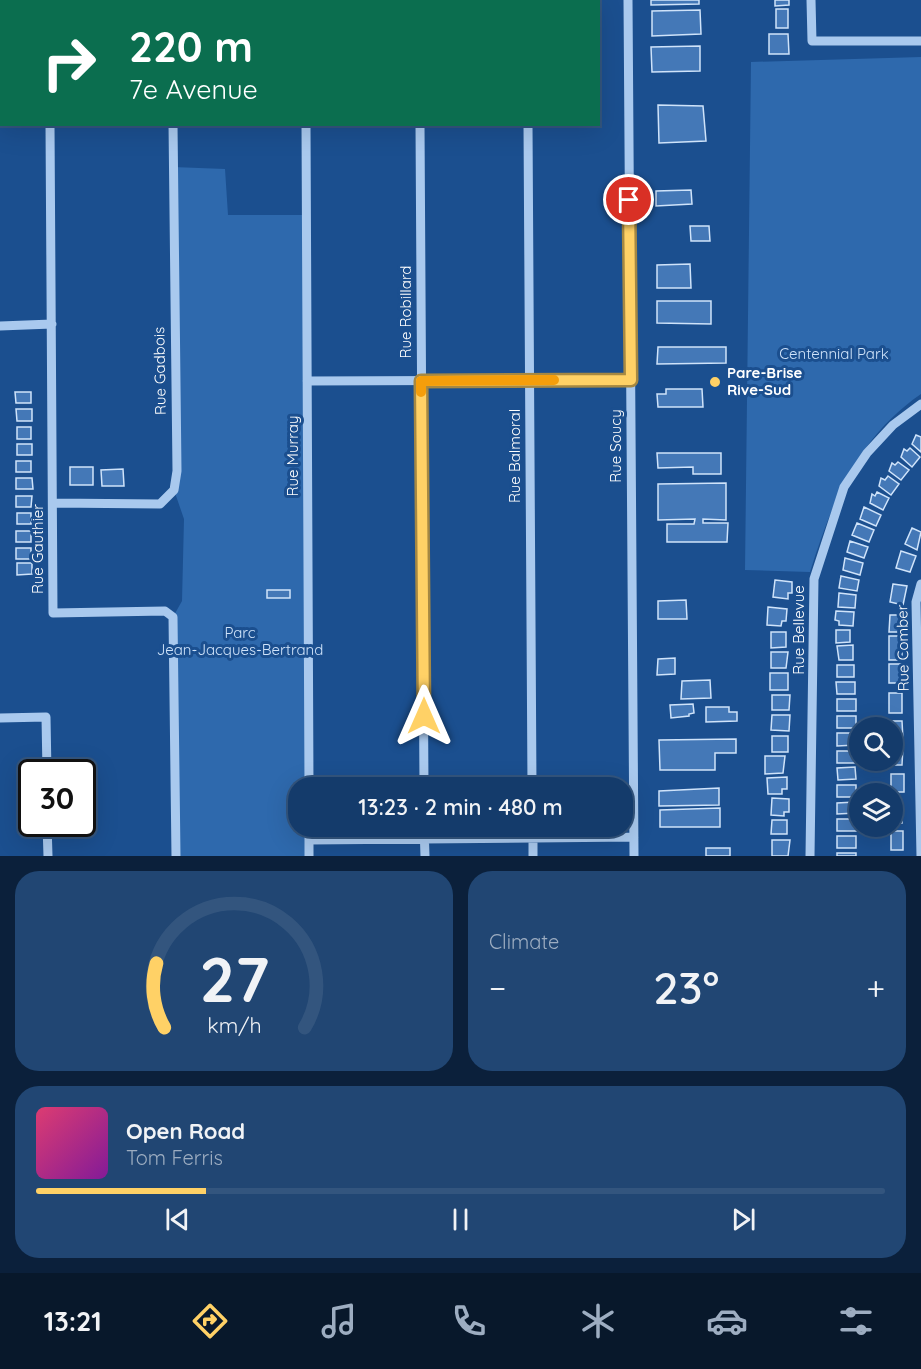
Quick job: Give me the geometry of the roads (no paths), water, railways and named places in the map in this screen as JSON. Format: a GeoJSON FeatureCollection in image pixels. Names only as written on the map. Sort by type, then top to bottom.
{"type":"FeatureCollection","features":[{"type":"Feature","properties":{"kind":"street","name":"Rue Soucy"},"geometry":{"type":"LineString","coordinates":[[628,0],[634,856]]}},
{"type":"Feature","properties":{"kind":"street"},"geometry":{"type":"LineString","coordinates":[[811,0],[812,40],[921,40]]}},
{"type":"Feature","properties":{"kind":"street","name":"Rue Gauthier"},"geometry":{"type":"LineString","coordinates":[[50,126],[53,613],[165,611],[173,617],[176,856]]}},
{"type":"Feature","properties":{"kind":"street","name":"Rue Gadbois"},"geometry":{"type":"LineString","coordinates":[[53,503],[160,504],[174,490],[177,471],[172,126]]}},
{"type":"Feature","properties":{"kind":"street","name":"Rue Murray"},"geometry":{"type":"LineString","coordinates":[[306,126],[309,777]]}},
{"type":"Feature","properties":{"kind":"street","name":"Rue Robillard"},"geometry":{"type":"LineString","coordinates":[[420,126],[424,777]]}},
{"type":"Feature","properties":{"kind":"street","name":"Rue Balmoral"},"geometry":{"type":"LineString","coordinates":[[528,126],[532,777]]}},
{"type":"Feature","properties":{"kind":"street"},"geometry":{"type":"LineString","coordinates":[[0,327],[52,324]]}},
{"type":"Feature","properties":{"kind":"street"},"geometry":{"type":"LineString","coordinates":[[307,381],[631,380]]}},
{"type":"Feature","properties":{"kind":"street","name":"Rue Bellevue"},"geometry":{"type":"LineString","coordinates":[[810,856],[814,579],[828,530],[844,487],[867,453],[893,425],[921,404]]}},
{"type":"Feature","properties":{"kind":"street","name":"Rue Comber"},"geometry":{"type":"LineString","coordinates":[[921,584],[916,602],[920,689],[921,856]]}},
{"type":"Feature","properties":{"kind":"street"},"geometry":{"type":"LineString","coordinates":[[0,718],[46,717],[46,759]]}},
{"type":"Feature","properties":{"kind":"street"},"geometry":{"type":"LineString","coordinates":[[47,837],[48,856]]}},
{"type":"Feature","properties":{"kind":"street"},"geometry":{"type":"LineString","coordinates":[[309,856],[309,840],[634,837]]}},
{"type":"Feature","properties":{"kind":"street"},"geometry":{"type":"LineString","coordinates":[[533,838],[533,856]]}},
{"type":"Feature","properties":{"kind":"street"},"geometry":{"type":"LineString","coordinates":[[424,839],[424,856]]}},
{"type":"Feature","properties":{"kind":"place","name":"Pare-Brise Rive-Sud"},"geometry":{"type":"Point","coordinates":[715,382]}},
{"type":"Feature","properties":{"kind":"park label","name":"Centennial Park"},"geometry":{"type":"Point","coordinates":[834,354]}},
{"type":"Feature","properties":{"kind":"park label","name":"Parc Jean-Jacques-Bertrand"},"geometry":{"type":"Point","coordinates":[240,642]}}]}
